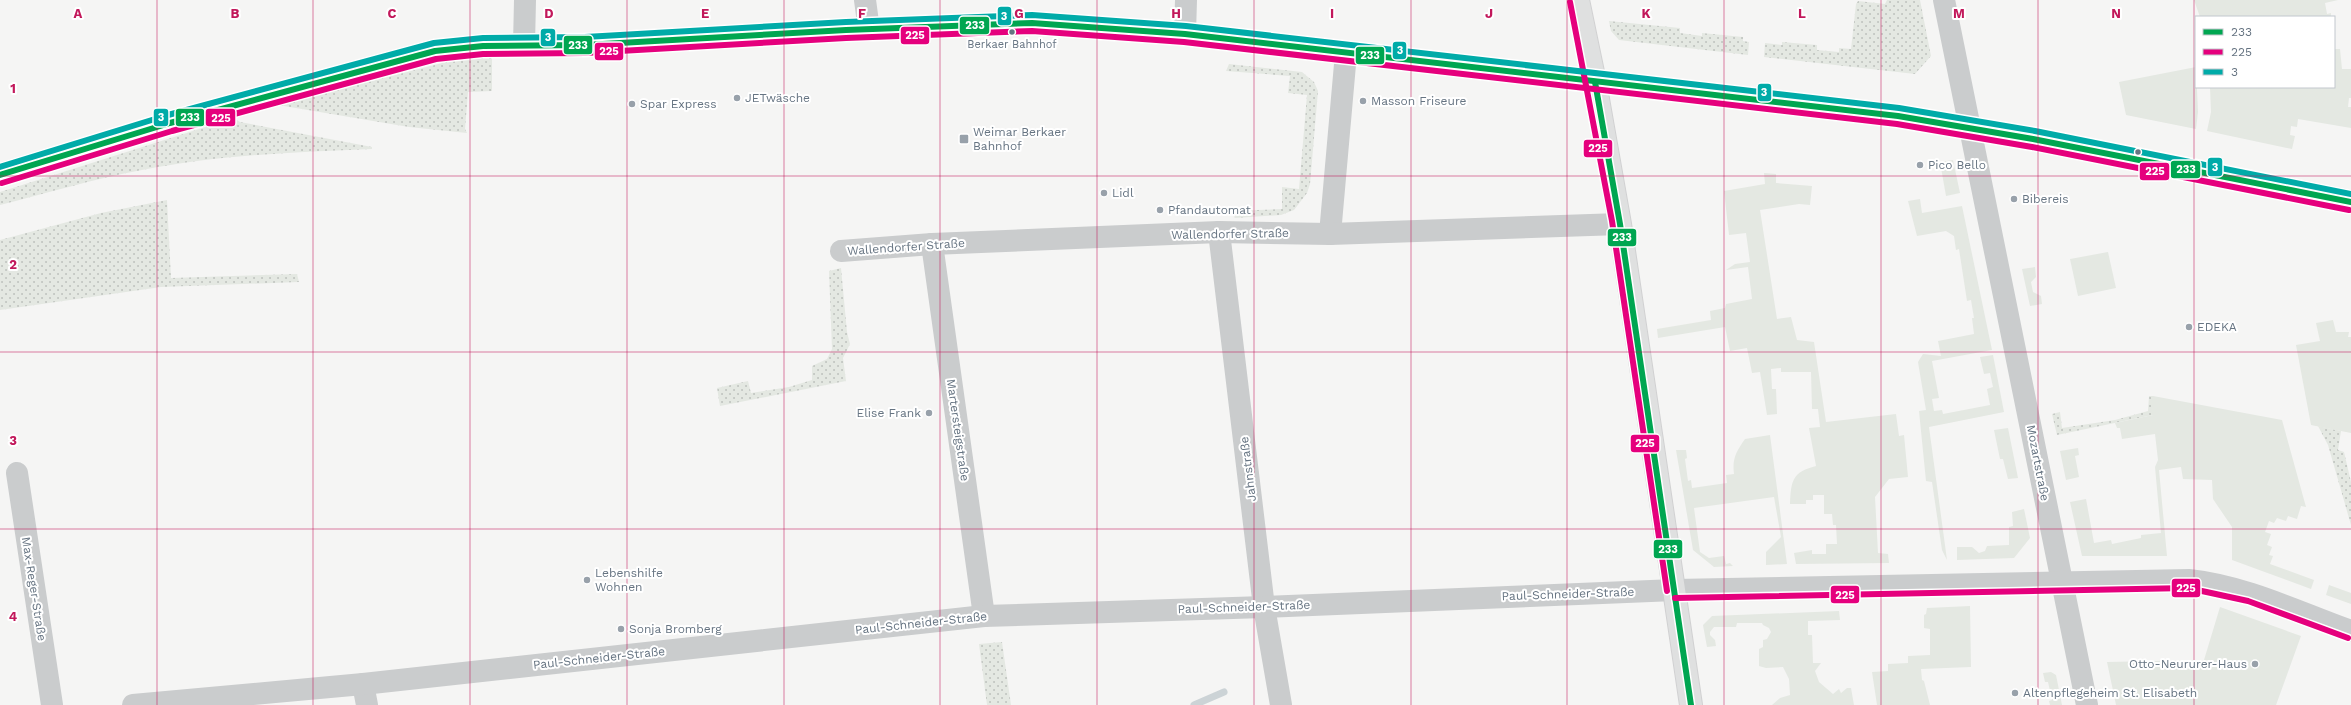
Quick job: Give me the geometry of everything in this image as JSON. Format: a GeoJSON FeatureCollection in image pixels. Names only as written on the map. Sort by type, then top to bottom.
{"type":"FeatureCollection","features":[{"type":"Feature","properties":{"kind":"street"},"geometry":{"type":"LineString","coordinates":[[524,45],[525,0]]}},
{"type":"Feature","properties":{"kind":"street"},"geometry":{"type":"LineString","coordinates":[[865,0],[869,30]]}},
{"type":"Feature","properties":{"kind":"street"},"geometry":{"type":"LineString","coordinates":[[1185,34],[1186,0]]}},
{"type":"Feature","properties":{"kind":"street"},"geometry":{"type":"LineString","coordinates":[[1578,0],[1595,82],[1620,224],[1691,705]]}},
{"type":"Feature","properties":{"kind":"street","name":"Mozartstraße"},"geometry":{"type":"LineString","coordinates":[[1944,0],[2087,705]]}},
{"type":"Feature","properties":{"kind":"street"},"geometry":{"type":"LineString","coordinates":[[0,175],[170,123],[407,57],[458,48],[524,45],[585,45],[1032,23],[1185,34],[1898,116],[1969,128],[2351,202]]}},
{"type":"Feature","properties":{"kind":"street"},"geometry":{"type":"LineString","coordinates":[[1330,234],[1346,53]]}},
{"type":"Feature","properties":{"kind":"street","name":"Wallendorfer Straße"},"geometry":{"type":"LineString","coordinates":[[840,251],[932,244],[1219,232],[1330,234],[1620,224]]}},
{"type":"Feature","properties":{"kind":"street","name":"Jahnstraße"},"geometry":{"type":"LineString","coordinates":[[1219,232],[1264,607],[1281,705]]}},
{"type":"Feature","properties":{"kind":"street","name":"Martersteigstraße"},"geometry":{"type":"LineString","coordinates":[[932,244],[984,616]]}},
{"type":"Feature","properties":{"kind":"street","name":"Max-Reger-Straße"},"geometry":{"type":"LineString","coordinates":[[17,472],[52,705]]}},
{"type":"Feature","properties":{"kind":"street","name":"Paul-Schneider-Straße"},"geometry":{"type":"LineString","coordinates":[[133,705],[365,695],[984,616],[1264,607],[1675,590],[2062,581],[2189,580],[2218,583],[2351,631]]}},
{"type":"Feature","properties":{"kind":"shaded area"},"geometry":{"type":"Polygon","coordinates":[[[1887,0],[1920,0],[1931,56],[1915,74],[1764,57],[1765,43],[1782,45],[1782,42],[1817,45],[1817,50],[1839,52],[1839,48],[1851,49],[1856,4],[1858,1],[1885,4],[1887,0]]]}},
{"type":"Feature","properties":{"kind":"shaded area"},"geometry":{"type":"Polygon","coordinates":[[[2194,0],[2338,0],[2325,3],[2327,14],[2331,13],[2331,16],[2200,16],[2194,0]]]}},
{"type":"Feature","properties":{"kind":"shaded area"},"geometry":{"type":"Polygon","coordinates":[[[1609,21],[1680,28],[1680,33],[1702,36],[1702,33],[1743,37],[1743,41],[1749,42],[1748,55],[1619,40],[1611,31],[1609,21]]]}},
{"type":"Feature","properties":{"kind":"shaded area"},"geometry":{"type":"Polygon","coordinates":[[[2335,49],[2340,49],[2342,69],[2351,69],[2351,98],[2349,98],[2348,107],[2351,107],[2351,128],[2298,119],[2297,127],[2291,126],[2290,135],[2295,136],[2292,149],[2207,131],[2211,112],[2210,88],[2335,88],[2335,49]]]}},
{"type":"Feature","properties":{"kind":"shaded area"},"geometry":{"type":"Polygon","coordinates":[[[492,57],[492,91],[468,92],[465,129],[467,133],[409,127],[278,105],[454,60],[492,57]]]}},
{"type":"Feature","properties":{"kind":"shaded area"},"geometry":{"type":"Polygon","coordinates":[[[1229,64],[1302,72],[1314,82],[1318,91],[1310,184],[1307,193],[1294,210],[1281,215],[1235,218],[1234,215],[1229,215],[1229,211],[1282,209],[1282,187],[1299,189],[1307,95],[1288,93],[1290,76],[1226,71],[1229,64]]]}},
{"type":"Feature","properties":{"kind":"shaded area"},"geometry":{"type":"Polygon","coordinates":[[[2195,67],[2195,88],[2197,88],[2198,112],[2196,129],[2126,115],[2119,82],[2195,67]]]}},
{"type":"Feature","properties":{"kind":"shaded area"},"geometry":{"type":"Polygon","coordinates":[[[234,118],[240,122],[372,147],[372,149],[257,155],[171,165],[71,186],[0,205],[0,192],[234,118]]]}},
{"type":"Feature","properties":{"kind":"shaded area"},"geometry":{"type":"Polygon","coordinates":[[[1953,160],[1960,193],[1946,196],[1940,162],[1953,160]]]}},
{"type":"Feature","properties":{"kind":"shaded area"},"geometry":{"type":"Polygon","coordinates":[[[1764,173],[1776,174],[1776,183],[1812,186],[1810,205],[1799,204],[1760,210],[1777,319],[1791,317],[1797,340],[1814,342],[1826,422],[1896,414],[1899,436],[1904,435],[1908,477],[1889,479],[1875,497],[1878,553],[1888,554],[1889,563],[1796,564],[1794,553],[1812,550],[1812,554],[1826,554],[1826,544],[1837,544],[1836,525],[1833,525],[1832,514],[1824,514],[1824,495],[1813,495],[1813,500],[1806,500],[1806,504],[1790,504],[1791,489],[1794,479],[1802,471],[1816,466],[1809,428],[1820,427],[1818,409],[1812,409],[1811,372],[1781,372],[1781,368],[1771,369],[1772,389],[1776,389],[1777,414],[1767,415],[1760,372],[1752,373],[1747,348],[1730,351],[1725,327],[1658,338],[1657,329],[1711,320],[1710,311],[1725,308],[1726,304],[1752,299],[1748,267],[1726,270],[1735,264],[1750,262],[1746,233],[1729,235],[1724,191],[1765,184],[1764,173]]]}},
{"type":"Feature","properties":{"kind":"shaded area"},"geometry":{"type":"Polygon","coordinates":[[[1920,199],[1922,213],[1962,206],[1992,350],[1932,361],[1939,398],[1932,399],[1934,411],[1942,410],[1943,414],[1990,405],[1987,389],[1993,387],[1990,373],[1984,374],[1980,357],[1993,355],[2004,412],[1929,427],[1947,560],[1942,550],[1932,482],[1926,481],[1919,411],[1926,410],[1918,362],[1923,354],[1941,356],[1938,341],[1974,334],[1972,318],[1974,318],[1971,300],[1967,301],[1959,249],[1956,250],[1954,236],[1946,231],[1917,236],[1908,201],[1920,199]]]}},
{"type":"Feature","properties":{"kind":"shaded area"},"geometry":{"type":"Polygon","coordinates":[[[167,200],[171,278],[297,274],[299,282],[161,287],[0,310],[0,240],[101,213],[167,200]]]}},
{"type":"Feature","properties":{"kind":"shaded area"},"geometry":{"type":"Polygon","coordinates":[[[2108,252],[2116,288],[2078,296],[2070,259],[2108,252]]]}},
{"type":"Feature","properties":{"kind":"shaded area"},"geometry":{"type":"Polygon","coordinates":[[[2035,267],[2036,277],[2031,282],[2033,292],[2041,296],[2042,304],[2030,306],[2022,269],[2035,267]]]}},
{"type":"Feature","properties":{"kind":"shaded area"},"geometry":{"type":"Polygon","coordinates":[[[841,268],[847,332],[850,344],[843,358],[846,381],[720,406],[717,388],[748,381],[751,393],[789,387],[812,380],[812,366],[827,359],[832,349],[829,271],[841,268]]]}},
{"type":"Feature","properties":{"kind":"shaded area"},"geometry":{"type":"Polygon","coordinates":[[[2333,320],[2336,332],[2349,332],[2348,337],[2351,337],[2351,433],[2311,425],[2296,345],[2320,341],[2316,323],[2333,320]]]}},
{"type":"Feature","properties":{"kind":"shaded area"},"geometry":{"type":"Polygon","coordinates":[[[2149,396],[2153,396],[2153,415],[2057,435],[2052,414],[2060,412],[2062,428],[2115,420],[2148,411],[2149,396]]]}},
{"type":"Feature","properties":{"kind":"shaded area"},"geometry":{"type":"Polygon","coordinates":[[[2153,396],[2282,420],[2306,507],[2301,506],[2297,519],[2288,516],[2286,521],[2277,518],[2274,523],[2269,521],[2265,532],[2271,534],[2267,545],[2272,547],[2269,555],[2273,556],[2270,564],[2314,580],[2311,589],[2232,560],[2232,527],[2213,499],[2212,480],[2183,479],[2181,467],[2159,470],[2167,556],[2082,556],[2070,502],[2086,499],[2094,543],[2111,540],[2112,544],[2141,538],[2141,535],[2161,533],[2155,467],[2158,460],[2155,434],[2122,439],[2120,428],[2117,428],[2115,423],[2153,415],[2153,396]]]}},
{"type":"Feature","properties":{"kind":"shaded area"},"geometry":{"type":"Polygon","coordinates":[[[2318,426],[2341,431],[2338,450],[2344,452],[2351,482],[2351,525],[2328,445],[2318,426]]]}},
{"type":"Feature","properties":{"kind":"shaded area"},"geometry":{"type":"Polygon","coordinates":[[[2008,428],[2018,478],[2008,479],[2003,459],[2000,459],[1994,430],[2008,428]]]}},
{"type":"Feature","properties":{"kind":"shaded area"},"geometry":{"type":"Polygon","coordinates":[[[1770,435],[1787,564],[1766,565],[1766,552],[1781,537],[1774,497],[1694,508],[1700,552],[1709,558],[1724,556],[1726,564],[1730,563],[1733,566],[1714,567],[1693,550],[1676,450],[1686,450],[1687,458],[1685,459],[1688,481],[1691,480],[1692,488],[1727,483],[1726,475],[1734,474],[1735,456],[1745,439],[1770,435]]]}},
{"type":"Feature","properties":{"kind":"shaded area"},"geometry":{"type":"Polygon","coordinates":[[[2078,448],[2079,455],[2075,456],[2079,477],[2066,480],[2060,451],[2078,448]]]}},
{"type":"Feature","properties":{"kind":"shaded area"},"geometry":{"type":"Polygon","coordinates":[[[2024,509],[2030,538],[2014,558],[1957,560],[1957,547],[1972,547],[1979,553],[1985,551],[1987,546],[2009,545],[2009,527],[2013,526],[2012,512],[2024,509]]]}},
{"type":"Feature","properties":{"kind":"shaded area"},"geometry":{"type":"Polygon","coordinates":[[[2329,585],[2351,593],[2351,604],[2326,595],[2329,585]]]}},
{"type":"Feature","properties":{"kind":"shaded area"},"geometry":{"type":"Polygon","coordinates":[[[1970,606],[1971,667],[1921,669],[1922,680],[1924,681],[1930,705],[1877,705],[1872,672],[1888,671],[1888,664],[1908,663],[1908,656],[1930,655],[1930,629],[1924,628],[1924,615],[1926,614],[1927,608],[1970,606]]]}},
{"type":"Feature","properties":{"kind":"shaded area"},"geometry":{"type":"Polygon","coordinates":[[[2220,607],[2301,636],[2276,705],[2116,705],[2107,662],[2204,660],[2220,607]]]}},
{"type":"Feature","properties":{"kind":"shaded area"},"geometry":{"type":"Polygon","coordinates":[[[1839,611],[1840,620],[1808,621],[1808,635],[1812,635],[1813,663],[1821,663],[1815,671],[1819,682],[1833,694],[1839,689],[1841,693],[1847,688],[1851,688],[1854,705],[1772,705],[1780,698],[1790,695],[1789,679],[1783,667],[1766,668],[1759,666],[1759,649],[1763,647],[1763,640],[1767,639],[1771,632],[1769,628],[1762,623],[1737,623],[1736,627],[1714,627],[1710,632],[1710,635],[1715,640],[1716,646],[1707,647],[1703,625],[1712,616],[1839,611]]]}},
{"type":"Feature","properties":{"kind":"shaded area"},"geometry":{"type":"Polygon","coordinates":[[[1002,642],[1011,705],[987,705],[979,644],[1002,642]]]}},
{"type":"Feature","properties":{"kind":"shaded area"},"geometry":{"type":"Polygon","coordinates":[[[2051,672],[2056,675],[2062,705],[2050,705],[2049,701],[2052,700],[2048,682],[2045,682],[2043,673],[2051,672]]]}},
{"type":"Feature","properties":{"kind":"waterway"},"geometry":{"type":"LineString","coordinates":[[1194,705],[1224,692]]}},
{"type":"Feature","properties":{"kind":"transit line","name":"225"},"geometry":{"type":"LineString","coordinates":[[1570,2],[1612,221],[1667,591]]}},
{"type":"Feature","properties":{"kind":"transit line","name":"3"},"geometry":{"type":"LineString","coordinates":[[0,167],[168,115],[434,43],[483,38],[585,37],[846,22],[1032,15],[1186,26],[1899,108],[2035,131],[2351,194]]}},
{"type":"Feature","properties":{"kind":"transit line","name":"233"},"geometry":{"type":"LineString","coordinates":[[0,175],[170,123],[435,51],[483,46],[585,45],[846,30],[1032,23],[1185,34],[1898,116],[2033,139],[2351,202]]}},
{"type":"Feature","properties":{"kind":"transit line","name":"225"},"geometry":{"type":"LineString","coordinates":[[2,183],[172,131],[436,59],[483,54],[585,53],[846,38],[1032,31],[1184,42],[1897,124],[2032,147],[2349,210]]}},
{"type":"Feature","properties":{"kind":"transit line","name":"233"},"geometry":{"type":"LineString","coordinates":[[1595,82],[1620,224],[1691,705]]}},
{"type":"Feature","properties":{"kind":"transit line","name":"225"},"geometry":{"type":"LineString","coordinates":[[1675,598],[2188,588],[2248,601],[2348,638]]}},
{"type":"Feature","properties":{"kind":"place","name":"Berkaer Bahnhof"},"geometry":{"type":"Point","coordinates":[1012,32]}},
{"type":"Feature","properties":{"kind":"place","name":"JETwäsche"},"geometry":{"type":"Point","coordinates":[737,98]}},
{"type":"Feature","properties":{"kind":"place","name":"Masson Friseure"},"geometry":{"type":"Point","coordinates":[1363,101]}},
{"type":"Feature","properties":{"kind":"place","name":"Spar Express"},"geometry":{"type":"Point","coordinates":[632,104]}},
{"type":"Feature","properties":{"kind":"place","name":"Weimar Berkaer Bahnhof"},"geometry":{"type":"Point","coordinates":[964,139]}},
{"type":"Feature","properties":{"kind":"place","name":"Pico Bello"},"geometry":{"type":"Point","coordinates":[1920,165]}},
{"type":"Feature","properties":{"kind":"place","name":"Lidl"},"geometry":{"type":"Point","coordinates":[1104,193]}},
{"type":"Feature","properties":{"kind":"place","name":"Bibereis"},"geometry":{"type":"Point","coordinates":[2014,199]}},
{"type":"Feature","properties":{"kind":"place","name":"Pfandautomat"},"geometry":{"type":"Point","coordinates":[1160,210]}},
{"type":"Feature","properties":{"kind":"place","name":"EDEKA"},"geometry":{"type":"Point","coordinates":[2189,327]}},
{"type":"Feature","properties":{"kind":"place","name":"Elise Frank"},"geometry":{"type":"Point","coordinates":[929,413]}},
{"type":"Feature","properties":{"kind":"place","name":"Lebenshilfe Wohnen"},"geometry":{"type":"Point","coordinates":[587,580]}},
{"type":"Feature","properties":{"kind":"place","name":"Sonja Bromberg"},"geometry":{"type":"Point","coordinates":[621,629]}},
{"type":"Feature","properties":{"kind":"place","name":"Otto-Neururer-Haus"},"geometry":{"type":"Point","coordinates":[2255,664]}},
{"type":"Feature","properties":{"kind":"place","name":"Altenpflegeheim St. Elisabeth"},"geometry":{"type":"Point","coordinates":[2015,693]}}]}
